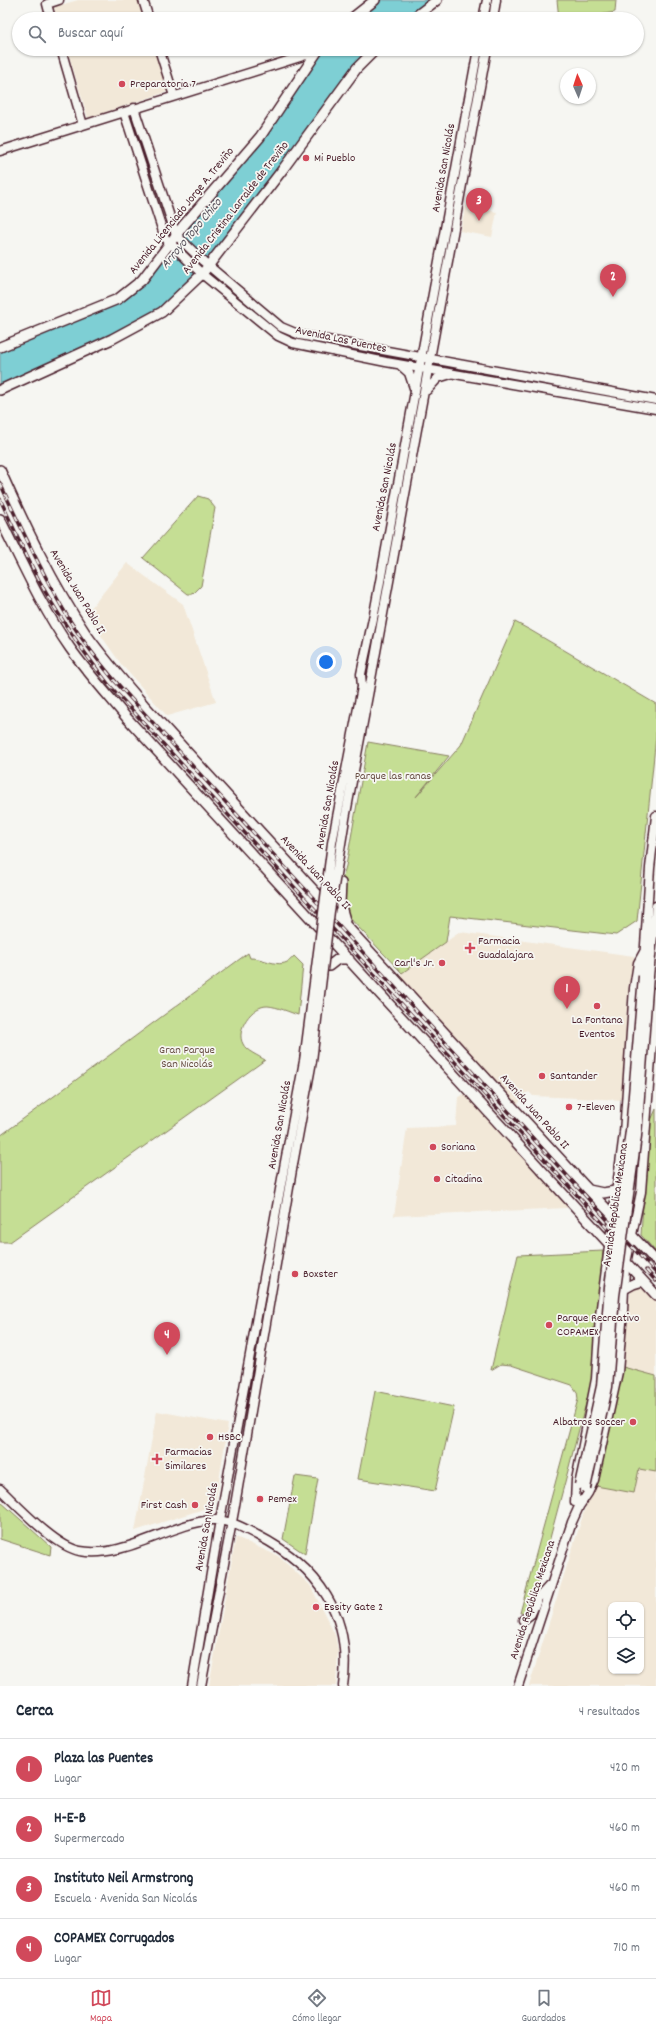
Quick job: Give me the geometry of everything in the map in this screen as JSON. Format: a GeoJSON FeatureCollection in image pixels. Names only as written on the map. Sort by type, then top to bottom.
{"type":"FeatureCollection","features":[{"type":"Feature","properties":{"kind":"main road"},"geometry":{"type":"LineString","coordinates":[[360,12],[375,0]]}},
{"type":"Feature","properties":{"kind":"main road"},"geometry":{"type":"LineString","coordinates":[[422,12],[438,0]]}},
{"type":"Feature","properties":{"kind":"main road","name":"Avenida Licenciado Jorge A. Treviño"},"geometry":{"type":"LineString","coordinates":[[0,347],[121,297],[142,280],[260,137],[314,56]]}},
{"type":"Feature","properties":{"kind":"main road","name":"Avenida Cristina Larralde de Treviño"},"geometry":{"type":"LineString","coordinates":[[0,390],[112,339],[162,312],[199,271],[283,169],[357,68],[369,56]]}},
{"type":"Feature","properties":{"kind":"main road","name":"Avenida Juan Pablo II"},"geometry":{"type":"LineString","coordinates":[[0,470],[51,576],[77,620],[107,661],[144,705],[656,1261]]}},
{"type":"Feature","properties":{"kind":"main road"},"geometry":{"type":"LineString","coordinates":[[0,519],[37,593],[70,648],[126,717],[656,1295]]}},
{"type":"Feature","properties":{"kind":"main road"},"geometry":{"type":"LineString","coordinates":[[341,883],[341,910],[347,925]]}},
{"type":"Feature","properties":{"kind":"main road"},"geometry":{"type":"LineString","coordinates":[[329,966],[338,959],[349,959]]}},
{"type":"Feature","properties":{"kind":"main road"},"geometry":{"type":"LineString","coordinates":[[589,1190],[603,1193],[615,1193]]}},
{"type":"Feature","properties":{"kind":"main road"},"geometry":{"type":"LineString","coordinates":[[624,1292],[633,1284],[643,1281]]}},
{"type":"Feature","properties":{"kind":"street"},"geometry":{"type":"LineString","coordinates":[[49,12],[47,4],[59,0]]}},
{"type":"Feature","properties":{"kind":"street"},"geometry":{"type":"LineString","coordinates":[[143,0],[147,12]]}},
{"type":"Feature","properties":{"kind":"street"},"geometry":{"type":"LineString","coordinates":[[484,12],[486,0]]}},
{"type":"Feature","properties":{"kind":"street"},"geometry":{"type":"LineString","coordinates":[[494,12],[496,0]]}},
{"type":"Feature","properties":{"kind":"street"},"geometry":{"type":"LineString","coordinates":[[62,56],[83,125]]}},
{"type":"Feature","properties":{"kind":"street"},"geometry":{"type":"LineString","coordinates":[[161,56],[174,96]]}},
{"type":"Feature","properties":{"kind":"street"},"geometry":{"type":"LineString","coordinates":[[0,151],[299,56]]}},
{"type":"Feature","properties":{"kind":"street","name":"Avenida San Nicolás"},"geometry":{"type":"LineString","coordinates":[[365,688],[361,674],[374,614],[477,56]]}},
{"type":"Feature","properties":{"kind":"street","name":"Avenida San Nicolás"},"geometry":{"type":"LineString","coordinates":[[201,1686],[232,1524],[289,1163],[332,843],[424,395],[486,56]]}},
{"type":"Feature","properties":{"kind":"street","name":"Avenida Las Puentes"},"geometry":{"type":"LineString","coordinates":[[134,108],[178,237],[205,263],[282,327],[291,332],[565,385],[656,400]]}},
{"type":"Feature","properties":{"kind":"street","name":"Avenida Las Puentes"},"geometry":{"type":"LineString","coordinates":[[124,112],[162,231],[171,246],[199,271],[281,338],[293,343],[419,368],[656,409]]}},
{"type":"Feature","properties":{"kind":"street"},"geometry":{"type":"LineString","coordinates":[[404,353],[416,348],[424,338]]}},
{"type":"Feature","properties":{"kind":"street"},"geometry":{"type":"LineString","coordinates":[[434,340],[441,354],[452,362]]}},
{"type":"Feature","properties":{"kind":"street"},"geometry":{"type":"LineString","coordinates":[[399,364],[409,373],[415,393]]}},
{"type":"Feature","properties":{"kind":"street"},"geometry":{"type":"LineString","coordinates":[[424,395],[432,383],[438,378],[455,374]]}},
{"type":"Feature","properties":{"kind":"street"},"geometry":{"type":"LineString","coordinates":[[579,396],[589,394],[630,401],[633,396]]}},
{"type":"Feature","properties":{"kind":"street","name":"Avenida República Mexicana"},"geometry":{"type":"LineString","coordinates":[[646,976],[644,952],[656,816]]}},
{"type":"Feature","properties":{"kind":"street","name":"Avenida República Mexicana"},"geometry":{"type":"LineString","coordinates":[[518,1686],[583,1486],[608,1387],[615,1296],[637,1136],[646,976],[656,906]]}},
{"type":"Feature","properties":{"kind":"street","name":"Avenida República Mexicana"},"geometry":{"type":"LineString","coordinates":[[577,1503],[576,1480],[595,1386],[602,1293],[624,1126],[636,975],[638,963],[644,952]]}},
{"type":"Feature","properties":{"kind":"street","name":"Avenida República Mexicana"},"geometry":{"type":"LineString","coordinates":[[577,1503],[588,1493],[594,1480],[613,1398],[620,1354],[626,1261],[641,1192],[656,992]]}},
{"type":"Feature","properties":{"kind":"street","name":"Avenida San Nicolás"},"geometry":{"type":"LineString","coordinates":[[192,1686],[220,1520],[289,1163]]}},
{"type":"Feature","properties":{"kind":"street"},"geometry":{"type":"LineString","coordinates":[[615,1193],[630,1198],[641,1192]]}},
{"type":"Feature","properties":{"kind":"street"},"geometry":{"type":"LineString","coordinates":[[602,1293],[612,1290],[624,1292]]}},
{"type":"Feature","properties":{"kind":"street"},"geometry":{"type":"LineString","coordinates":[[0,1489],[56,1540],[72,1549],[81,1551],[102,1552],[116,1549],[192,1524],[220,1520],[276,1544],[313,1575],[330,1603],[342,1634],[346,1661],[343,1686]]}},
{"type":"Feature","properties":{"kind":"street"},"geometry":{"type":"LineString","coordinates":[[523,1620],[531,1614],[538,1598],[551,1584]]}},
{"type":"Feature","properties":{"kind":"shaded area"},"geometry":{"type":"Polygon","coordinates":[[[78,0],[140,0],[144,12],[55,12],[54,7],[78,0]]]}},
{"type":"Feature","properties":{"kind":"shaded area","name":"Preparatoria 7"},"geometry":{"type":"Polygon","coordinates":[[[69,56],[158,56],[169,91],[88,118],[69,56]]]}},
{"type":"Feature","properties":{"kind":"shaded area"},"geometry":{"type":"Polygon","coordinates":[[[466,206],[497,212],[492,237],[460,231],[466,206]]]}},
{"type":"Feature","properties":{"kind":"shaded area"},"geometry":{"type":"Polygon","coordinates":[[[127,563],[183,604],[216,702],[167,716],[121,664],[86,614],[127,563]]]}},
{"type":"Feature","properties":{"kind":"shaded area"},"geometry":{"type":"Polygon","coordinates":[[[460,932],[634,956],[632,982],[629,982],[626,1023],[629,1024],[623,1100],[533,1096],[529,1092],[519,1097],[521,1100],[516,1106],[397,976],[460,932]]]}},
{"type":"Feature","properties":{"kind":"shaded area","name":"Citadina"},"geometry":{"type":"Polygon","coordinates":[[[464,1094],[570,1206],[566,1208],[394,1216],[407,1128],[456,1126],[458,1097],[464,1094]]]}},
{"type":"Feature","properties":{"kind":"shaded area"},"geometry":{"type":"Polygon","coordinates":[[[634,1286],[642,1286],[656,1302],[656,1686],[529,1686],[595,1477],[623,1352],[630,1294],[634,1286]]]}},
{"type":"Feature","properties":{"kind":"shaded area"},"geometry":{"type":"Polygon","coordinates":[[[157,1411],[228,1424],[215,1504],[213,1506],[135,1531],[157,1411]]]}},
{"type":"Feature","properties":{"kind":"shaded area"},"geometry":{"type":"Polygon","coordinates":[[[236,1537],[278,1556],[310,1585],[335,1635],[338,1651],[336,1686],[209,1686],[236,1537]]]}},
{"type":"Feature","properties":{"kind":"green space"},"geometry":{"type":"Polygon","coordinates":[[[557,0],[616,0],[615,12],[558,12],[557,0]]]}},
{"type":"Feature","properties":{"kind":"green space"},"geometry":{"type":"Polygon","coordinates":[[[198,496],[208,499],[215,508],[201,586],[193,594],[188,594],[143,558],[198,496]]]}},
{"type":"Feature","properties":{"kind":"green space","name":"Parque las ranas"},"geometry":{"type":"Polygon","coordinates":[[[515,622],[656,704],[656,736],[637,921],[616,935],[450,916],[446,942],[402,973],[343,911],[339,890],[346,866],[368,742],[449,756],[416,797],[461,745],[515,622]]]}},
{"type":"Feature","properties":{"kind":"green space","name":"Gran Parque San Nicolás"},"geometry":{"type":"Polygon","coordinates":[[[248,953],[250,958],[279,964],[289,961],[294,956],[303,965],[298,1015],[276,1007],[262,1007],[246,1019],[243,1026],[241,1038],[243,1044],[250,1051],[265,1060],[10,1242],[0,1242],[0,1136],[248,953]]]}},
{"type":"Feature","properties":{"kind":"green space"},"geometry":{"type":"Polygon","coordinates":[[[656,1109],[656,1252],[641,1235],[648,1127],[656,1109]]]}},
{"type":"Feature","properties":{"kind":"green space","name":"Parque Recreativo COPAMEX"},"geometry":{"type":"Polygon","coordinates":[[[603,1251],[594,1373],[537,1587],[528,1610],[520,1613],[578,1399],[577,1392],[572,1385],[511,1365],[501,1364],[491,1370],[518,1255],[603,1251]]]}},
{"type":"Feature","properties":{"kind":"green space","name":"Albatros Soccer"},"geometry":{"type":"Polygon","coordinates":[[[623,1367],[656,1376],[656,1472],[639,1469],[634,1493],[596,1486],[623,1367]]]}},
{"type":"Feature","properties":{"kind":"green space"},"geometry":{"type":"Polygon","coordinates":[[[375,1391],[454,1407],[435,1491],[358,1479],[375,1391]]]}},
{"type":"Feature","properties":{"kind":"green space"},"geometry":{"type":"Polygon","coordinates":[[[295,1476],[318,1479],[305,1554],[283,1539],[295,1476]]]}},
{"type":"Feature","properties":{"kind":"green space"},"geometry":{"type":"Polygon","coordinates":[[[0,1501],[51,1547],[50,1555],[0,1539],[0,1501]]]}},
{"type":"Feature","properties":{"kind":"water"},"geometry":{"type":"Polygon","coordinates":[[[375,0],[437,0],[421,12],[360,12],[375,0]]]}},
{"type":"Feature","properties":{"kind":"water","name":"Arroyo Topo Chico"},"geometry":{"type":"Polygon","coordinates":[[[314,56],[371,56],[202,274],[162,312],[0,390],[0,347],[125,294],[260,137],[314,56]]]}},
{"type":"Feature","properties":{"kind":"railway"},"geometry":{"type":"LineString","coordinates":[[0,483],[38,563],[63,609],[86,645],[113,679],[656,1273]]}},
{"type":"Feature","properties":{"kind":"railway"},"geometry":{"type":"LineString","coordinates":[[0,499],[27,557],[58,613],[76,641],[109,685],[620,1242]]}},
{"type":"Feature","properties":{"kind":"railway"},"geometry":{"type":"LineString","coordinates":[[646,1270],[656,1281]]}},
{"type":"Feature","properties":{"kind":"place","name":"Preparatoria 7"},"geometry":{"type":"Point","coordinates":[122,84]}},
{"type":"Feature","properties":{"kind":"place","name":"Mi Pueblo"},"geometry":{"type":"Point","coordinates":[306,158]}},
{"type":"Feature","properties":{"kind":"place","name":"Instituto Neil Armstrong"},"geometry":{"type":"Point","coordinates":[479,221]}},
{"type":"Feature","properties":{"kind":"place","name":"H-E-B"},"geometry":{"type":"Point","coordinates":[613,297]}},
{"type":"Feature","properties":{"kind":"place","name":"Farmacia Guadalajara"},"geometry":{"type":"Point","coordinates":[470,948]}},
{"type":"Feature","properties":{"kind":"place","name":"Carl's Jr."},"geometry":{"type":"Point","coordinates":[442,963]}},
{"type":"Feature","properties":{"kind":"place","name":"La Fontana Eventos"},"geometry":{"type":"Point","coordinates":[597,1006]}},
{"type":"Feature","properties":{"kind":"place","name":"Plaza las Puentes"},"geometry":{"type":"Point","coordinates":[567,1009]}},
{"type":"Feature","properties":{"kind":"place","name":"Santander"},"geometry":{"type":"Point","coordinates":[542,1076]}},
{"type":"Feature","properties":{"kind":"place","name":"7-Eleven"},"geometry":{"type":"Point","coordinates":[569,1107]}},
{"type":"Feature","properties":{"kind":"place","name":"Soriana"},"geometry":{"type":"Point","coordinates":[433,1147]}},
{"type":"Feature","properties":{"kind":"place","name":"Citadina"},"geometry":{"type":"Point","coordinates":[437,1179]}},
{"type":"Feature","properties":{"kind":"place","name":"Boxster"},"geometry":{"type":"Point","coordinates":[295,1274]}},
{"type":"Feature","properties":{"kind":"place","name":"Parque Recreativo COPAMEX"},"geometry":{"type":"Point","coordinates":[549,1325]}},
{"type":"Feature","properties":{"kind":"place","name":"COPAMEX Corrugados"},"geometry":{"type":"Point","coordinates":[167,1355]}},
{"type":"Feature","properties":{"kind":"place","name":"Albatros Soccer"},"geometry":{"type":"Point","coordinates":[633,1422]}},
{"type":"Feature","properties":{"kind":"place","name":"HSBC"},"geometry":{"type":"Point","coordinates":[210,1437]}},
{"type":"Feature","properties":{"kind":"place","name":"Farmacias Similares"},"geometry":{"type":"Point","coordinates":[157,1459]}},
{"type":"Feature","properties":{"kind":"place","name":"Pemex"},"geometry":{"type":"Point","coordinates":[260,1499]}},
{"type":"Feature","properties":{"kind":"place","name":"First Cash"},"geometry":{"type":"Point","coordinates":[195,1505]}},
{"type":"Feature","properties":{"kind":"place","name":"Essity Gate 2"},"geometry":{"type":"Point","coordinates":[316,1607]}}]}
